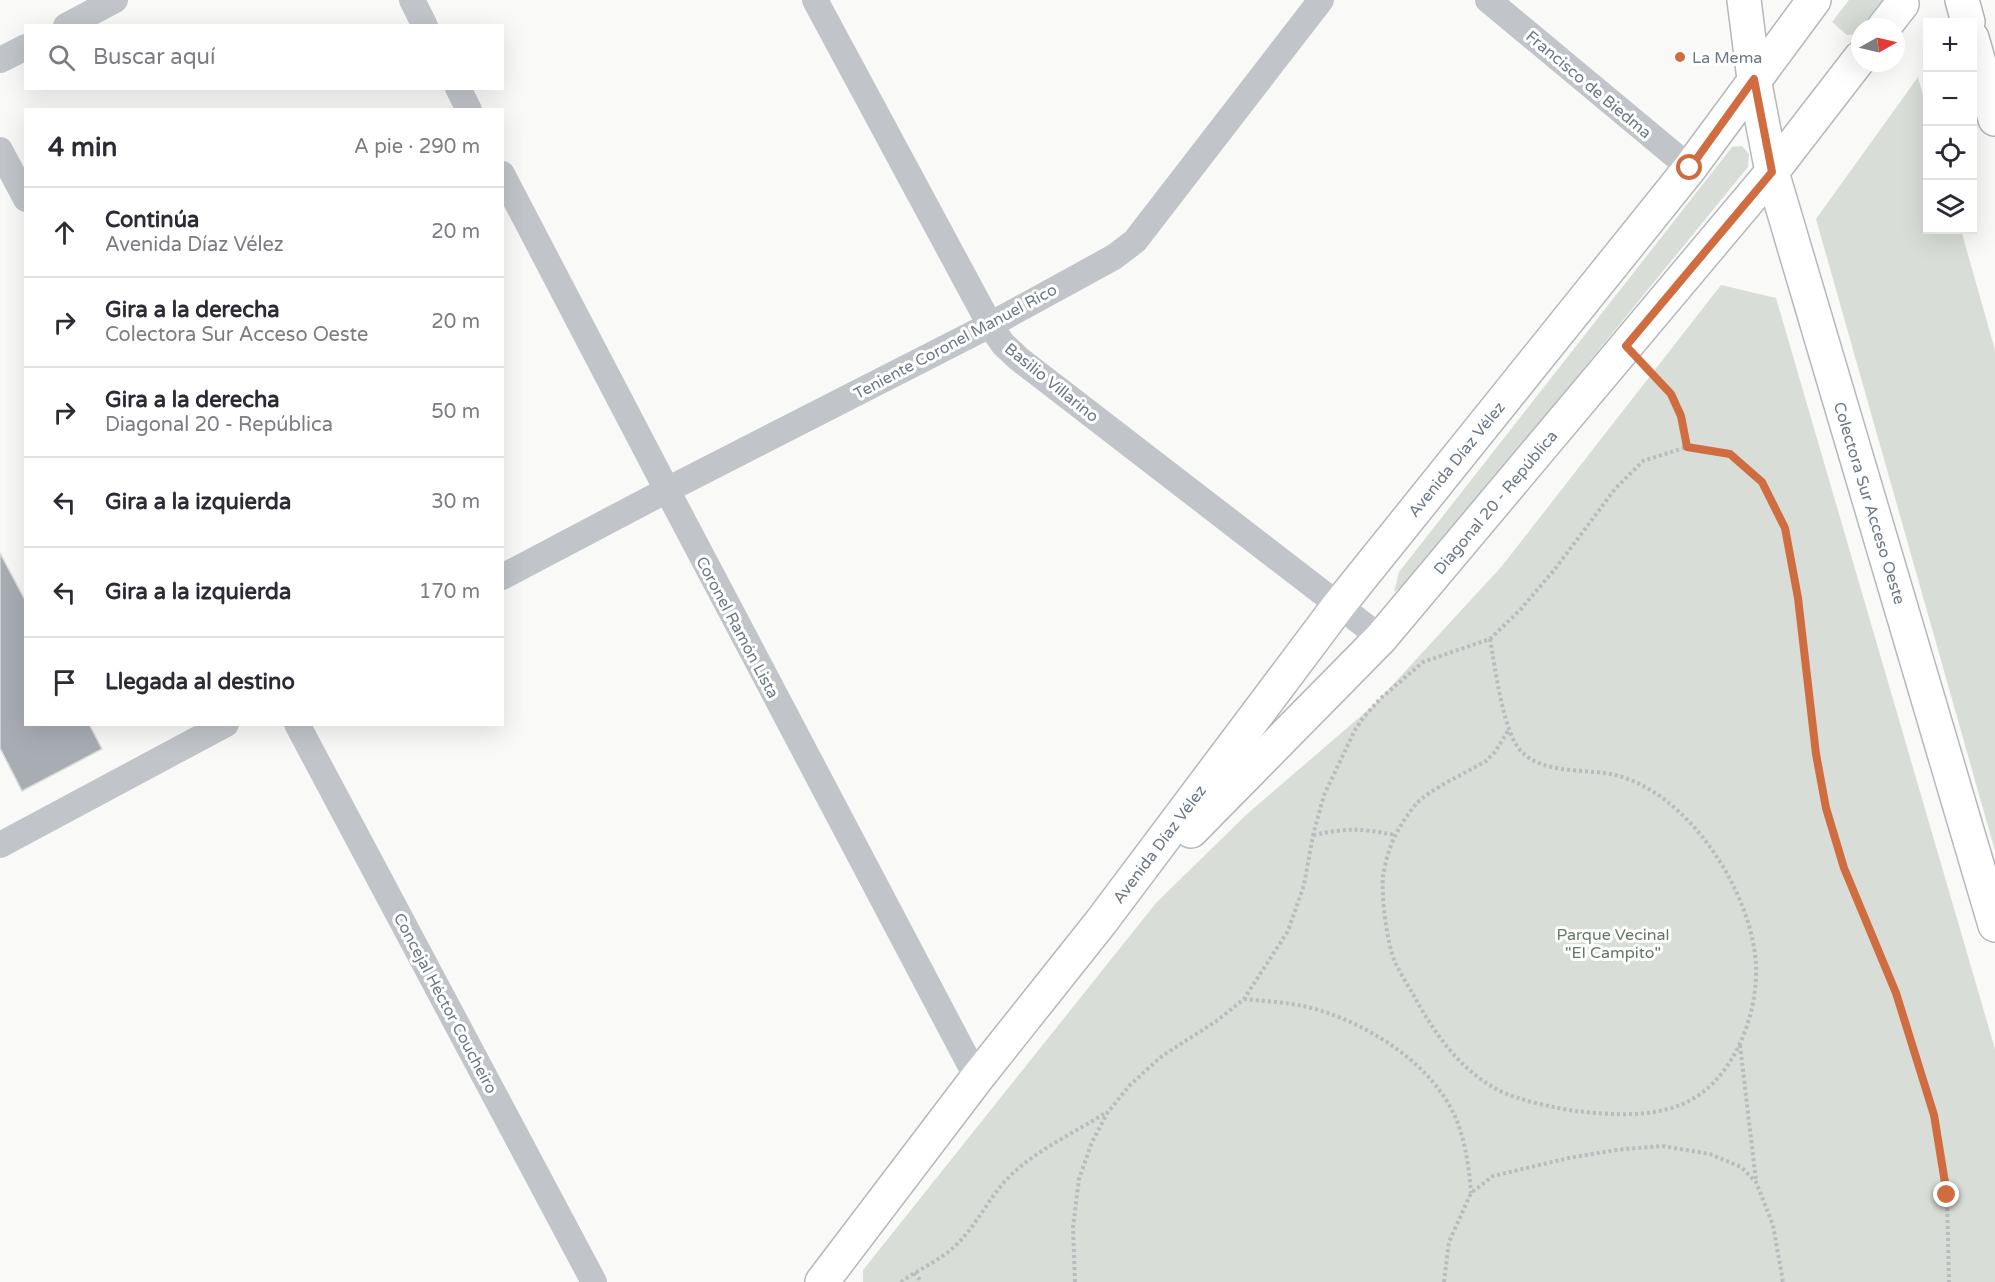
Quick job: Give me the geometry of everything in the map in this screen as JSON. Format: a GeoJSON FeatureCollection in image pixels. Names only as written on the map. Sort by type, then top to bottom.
{"type":"FeatureCollection","features":[{"type":"Feature","properties":{"kind":"main road","name":"Colectora Sur Acceso Oeste"},"geometry":{"type":"LineString","coordinates":[[1744,0],[1754,79],[1772,172],[1995,925]]}},
{"type":"Feature","properties":{"kind":"main road","name":"Avenida Díaz Vélez"},"geometry":{"type":"LineString","coordinates":[[1101,922],[1339,605],[1690,168],[1814,0]]}},
{"type":"Feature","properties":{"kind":"main road"},"geometry":{"type":"LineString","coordinates":[[1962,0],[1967,18]]}},
{"type":"Feature","properties":{"kind":"main road"},"geometry":{"type":"LineString","coordinates":[[1977,56],[1995,119]]}},
{"type":"Feature","properties":{"kind":"main road","name":"Diagonal 20 - República"},"geometry":{"type":"LineString","coordinates":[[1101,922],[1381,638],[1772,172],[1851,70]]}},
{"type":"Feature","properties":{"kind":"main road"},"geometry":{"type":"LineString","coordinates":[[822,1282],[977,1078],[1101,922]]}},
{"type":"Feature","properties":{"kind":"street"},"geometry":{"type":"LineString","coordinates":[[70,24],[115,0]]}},
{"type":"Feature","properties":{"kind":"street","name":"Basilio Villarino"},"geometry":{"type":"LineString","coordinates":[[815,0],[990,325],[1003,344],[1381,638]]}},
{"type":"Feature","properties":{"kind":"street","name":"Teniente Coronel Manuel Rico"},"geometry":{"type":"LineString","coordinates":[[504,576],[990,325],[1114,257],[1135,241],[1321,0]]}},
{"type":"Feature","properties":{"kind":"street","name":"Francisco de Biedma"},"geometry":{"type":"LineString","coordinates":[[1488,0],[1690,168]]}},
{"type":"Feature","properties":{"kind":"street"},"geometry":{"type":"LineString","coordinates":[[413,1],[424,24]]}},
{"type":"Feature","properties":{"kind":"street"},"geometry":{"type":"LineString","coordinates":[[0,60],[24,48]]}},
{"type":"Feature","properties":{"kind":"street"},"geometry":{"type":"LineString","coordinates":[[459,90],[468,108]]}},
{"type":"Feature","properties":{"kind":"street"},"geometry":{"type":"LineString","coordinates":[[0,150],[24,195]]}},
{"type":"Feature","properties":{"kind":"street","name":"Coronel Ramón Lista"},"geometry":{"type":"LineString","coordinates":[[504,178],[977,1078]]}},
{"type":"Feature","properties":{"kind":"street"},"geometry":{"type":"LineString","coordinates":[[0,845],[222,726]]}},
{"type":"Feature","properties":{"kind":"street","name":"Concejal Héctor Coucheiro"},"geometry":{"type":"LineString","coordinates":[[298,726],[594,1282]]}},
{"type":"Feature","properties":{"kind":"path"},"geometry":{"type":"LineString","coordinates":[[1626,346],[1671,394],[1681,416],[1687,447]]}},
{"type":"Feature","properties":{"kind":"path"},"geometry":{"type":"LineString","coordinates":[[1074,1282],[1073,1227],[1079,1179],[1092,1142],[1108,1112],[1130,1085],[1162,1056],[1218,1020],[1244,999],[1288,931],[1304,885],[1313,835],[1324,795],[1355,730],[1380,699],[1423,662],[1490,639],[1520,610],[1555,569],[1615,489],[1643,461],[1687,447],[1730,454],[1762,482],[1785,528],[1798,598],[1816,754],[1826,808],[1844,868],[1896,993],[1934,1115],[1947,1195],[1948,1282]]}},
{"type":"Feature","properties":{"kind":"path"},"geometry":{"type":"LineString","coordinates":[[1490,639],[1508,731],[1518,749],[1530,759],[1550,766],[1616,775],[1637,783],[1660,797],[1699,831],[1739,894],[1756,964],[1750,1017],[1740,1044],[1727,1068],[1703,1091],[1687,1102],[1663,1110],[1631,1114],[1592,1113],[1561,1109],[1500,1092],[1468,1070],[1450,1051],[1427,1019],[1394,960],[1386,924],[1383,876],[1395,835],[1418,801],[1486,761],[1495,752],[1508,731]]}},
{"type":"Feature","properties":{"kind":"path"},"geometry":{"type":"LineString","coordinates":[[1313,835],[1346,828],[1364,828],[1395,835]]}},
{"type":"Feature","properties":{"kind":"path"},"geometry":{"type":"LineString","coordinates":[[1244,999],[1303,1005],[1332,1014],[1391,1043],[1437,1087],[1456,1118],[1467,1154],[1471,1193]]}},
{"type":"Feature","properties":{"kind":"path"},"geometry":{"type":"LineString","coordinates":[[1740,1044],[1756,1182],[1773,1225],[1783,1282]]}},
{"type":"Feature","properties":{"kind":"path"},"geometry":{"type":"LineString","coordinates":[[901,1282],[953,1247],[1012,1175],[1038,1155],[1108,1112]]}},
{"type":"Feature","properties":{"kind":"path"},"geometry":{"type":"LineString","coordinates":[[1444,1282],[1449,1242],[1471,1193],[1492,1176],[1569,1158],[1662,1146],[1710,1154],[1741,1167],[1756,1182]]}},
{"type":"Feature","properties":{"kind":"path"},"geometry":{"type":"LineString","coordinates":[[914,1273],[922,1282]]}},
{"type":"Feature","properties":{"kind":"green space"},"geometry":{"type":"Polygon","coordinates":[[[1849,0],[1886,0],[1873,18],[1851,18],[1851,35],[1847,35],[1832,22],[1849,0]]]}},
{"type":"Feature","properties":{"kind":"green space"},"geometry":{"type":"Polygon","coordinates":[[[1918,77],[1923,96],[1923,234],[1962,234],[1995,350],[1995,851],[1816,219],[1918,77]]]}},
{"type":"Feature","properties":{"kind":"green space"},"geometry":{"type":"Polygon","coordinates":[[[1742,146],[1749,154],[1748,167],[1410,581],[1394,592],[1399,572],[1732,147],[1742,146]]]}},
{"type":"Feature","properties":{"kind":"green space","name":"Parque Vecinal \"El Campito\""},"geometry":{"type":"Polygon","coordinates":[[[1721,285],[1776,298],[1995,1049],[1995,1282],[863,1282],[863,1270],[1156,903],[1247,814],[1375,704],[1502,566],[1721,285]]]}},
{"type":"Feature","properties":{"kind":"building"},"geometry":{"type":"Polygon","coordinates":[[[0,553],[24,598],[24,726],[90,726],[102,749],[22,791],[0,748],[0,553]]]}},
{"type":"Feature","properties":{"kind":"place","name":"La Mema"},"geometry":{"type":"Point","coordinates":[1680,57]}},
{"type":"Feature","properties":{"kind":"route"},"geometry":{"type":"LineString","coordinates":[[1690,168],[1754,79],[1772,172],[1626,346],[1671,394],[1681,416],[1687,447],[1730,454],[1762,482],[1785,528],[1798,598],[1816,754],[1826,808],[1844,868],[1896,993],[1934,1115],[1947,1195]]}}]}
